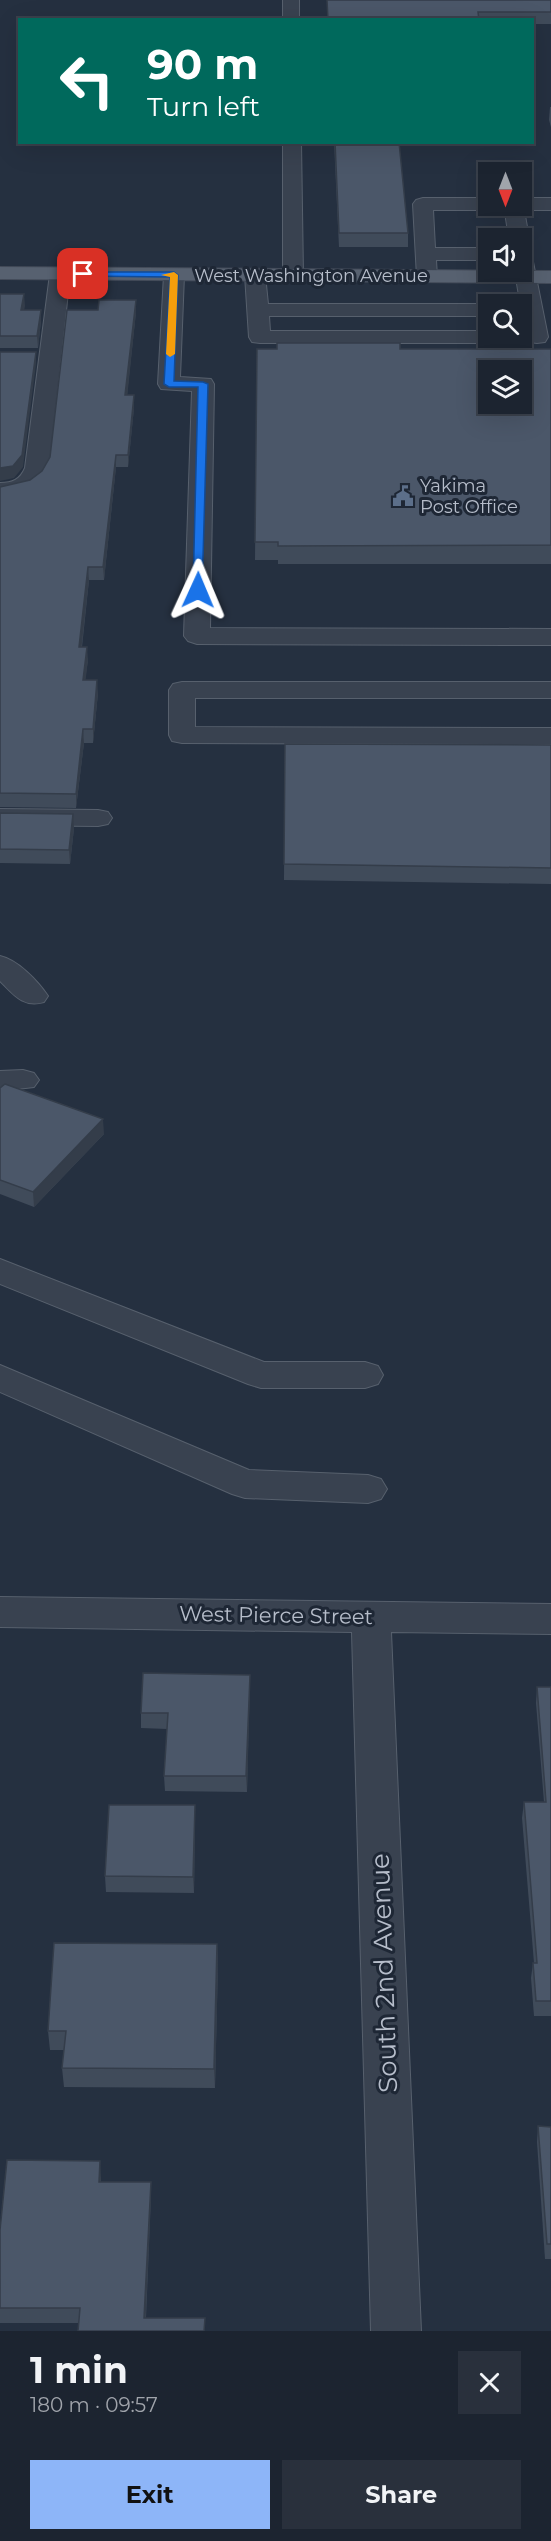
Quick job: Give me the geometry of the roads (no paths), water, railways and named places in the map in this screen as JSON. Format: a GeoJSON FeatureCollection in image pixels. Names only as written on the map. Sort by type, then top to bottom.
{"type":"FeatureCollection","features":[{"type":"Feature","properties":{"kind":"main road","name":"West Washington Avenue"},"geometry":{"type":"LineString","coordinates":[[0,273],[427,276],[478,271]]}},
{"type":"Feature","properties":{"kind":"main road","name":"West Washington Avenue"},"geometry":{"type":"LineString","coordinates":[[532,271],[551,278]]}},
{"type":"Feature","properties":{"kind":"street"},"geometry":{"type":"LineString","coordinates":[[291,0],[291,18]]}},
{"type":"Feature","properties":{"kind":"street"},"geometry":{"type":"LineString","coordinates":[[292,144],[293,276]]}},
{"type":"Feature","properties":{"kind":"street"},"geometry":{"type":"LineString","coordinates":[[427,276],[423,204],[478,204]]}},
{"type":"Feature","properties":{"kind":"street"},"geometry":{"type":"LineString","coordinates":[[532,204],[551,204]]}},
{"type":"Feature","properties":{"kind":"street"},"geometry":{"type":"LineString","coordinates":[[425,254],[478,254]]}},
{"type":"Feature","properties":{"kind":"street"},"geometry":{"type":"LineString","coordinates":[[0,490],[25,487],[33,481],[37,468],[40,356],[60,274]]}},
{"type":"Feature","properties":{"kind":"street"},"geometry":{"type":"LineString","coordinates":[[174,275],[169,384],[203,384],[197,636],[551,637]]}},
{"type":"Feature","properties":{"kind":"street"},"geometry":{"type":"LineString","coordinates":[[255,275],[260,337],[478,337]]}},
{"type":"Feature","properties":{"kind":"street"},"geometry":{"type":"LineString","coordinates":[[258,310],[478,310]]}},
{"type":"Feature","properties":{"kind":"street"},"geometry":{"type":"LineString","coordinates":[[551,690],[182,690],[182,735],[551,736]]}},
{"type":"Feature","properties":{"kind":"street"},"geometry":{"type":"LineString","coordinates":[[0,817],[98,818]]}},
{"type":"Feature","properties":{"kind":"street"},"geometry":{"type":"LineString","coordinates":[[0,965],[33,996]]}},
{"type":"Feature","properties":{"kind":"street"},"geometry":{"type":"LineString","coordinates":[[0,1271],[261,1375],[365,1375]]}},
{"type":"Feature","properties":{"kind":"street"},"geometry":{"type":"LineString","coordinates":[[0,1378],[245,1484],[368,1490]]}},
{"type":"Feature","properties":{"kind":"street","name":"West Pierce Street"},"geometry":{"type":"LineString","coordinates":[[0,1612],[551,1619]]}},
{"type":"Feature","properties":{"kind":"street","name":"South 2nd Avenue"},"geometry":{"type":"LineString","coordinates":[[371,1616],[396,2331]]}},
{"type":"Feature","properties":{"kind":"place","name":"Yakima Post Office"},"geometry":{"type":"Point","coordinates":[403,496]}}]}
